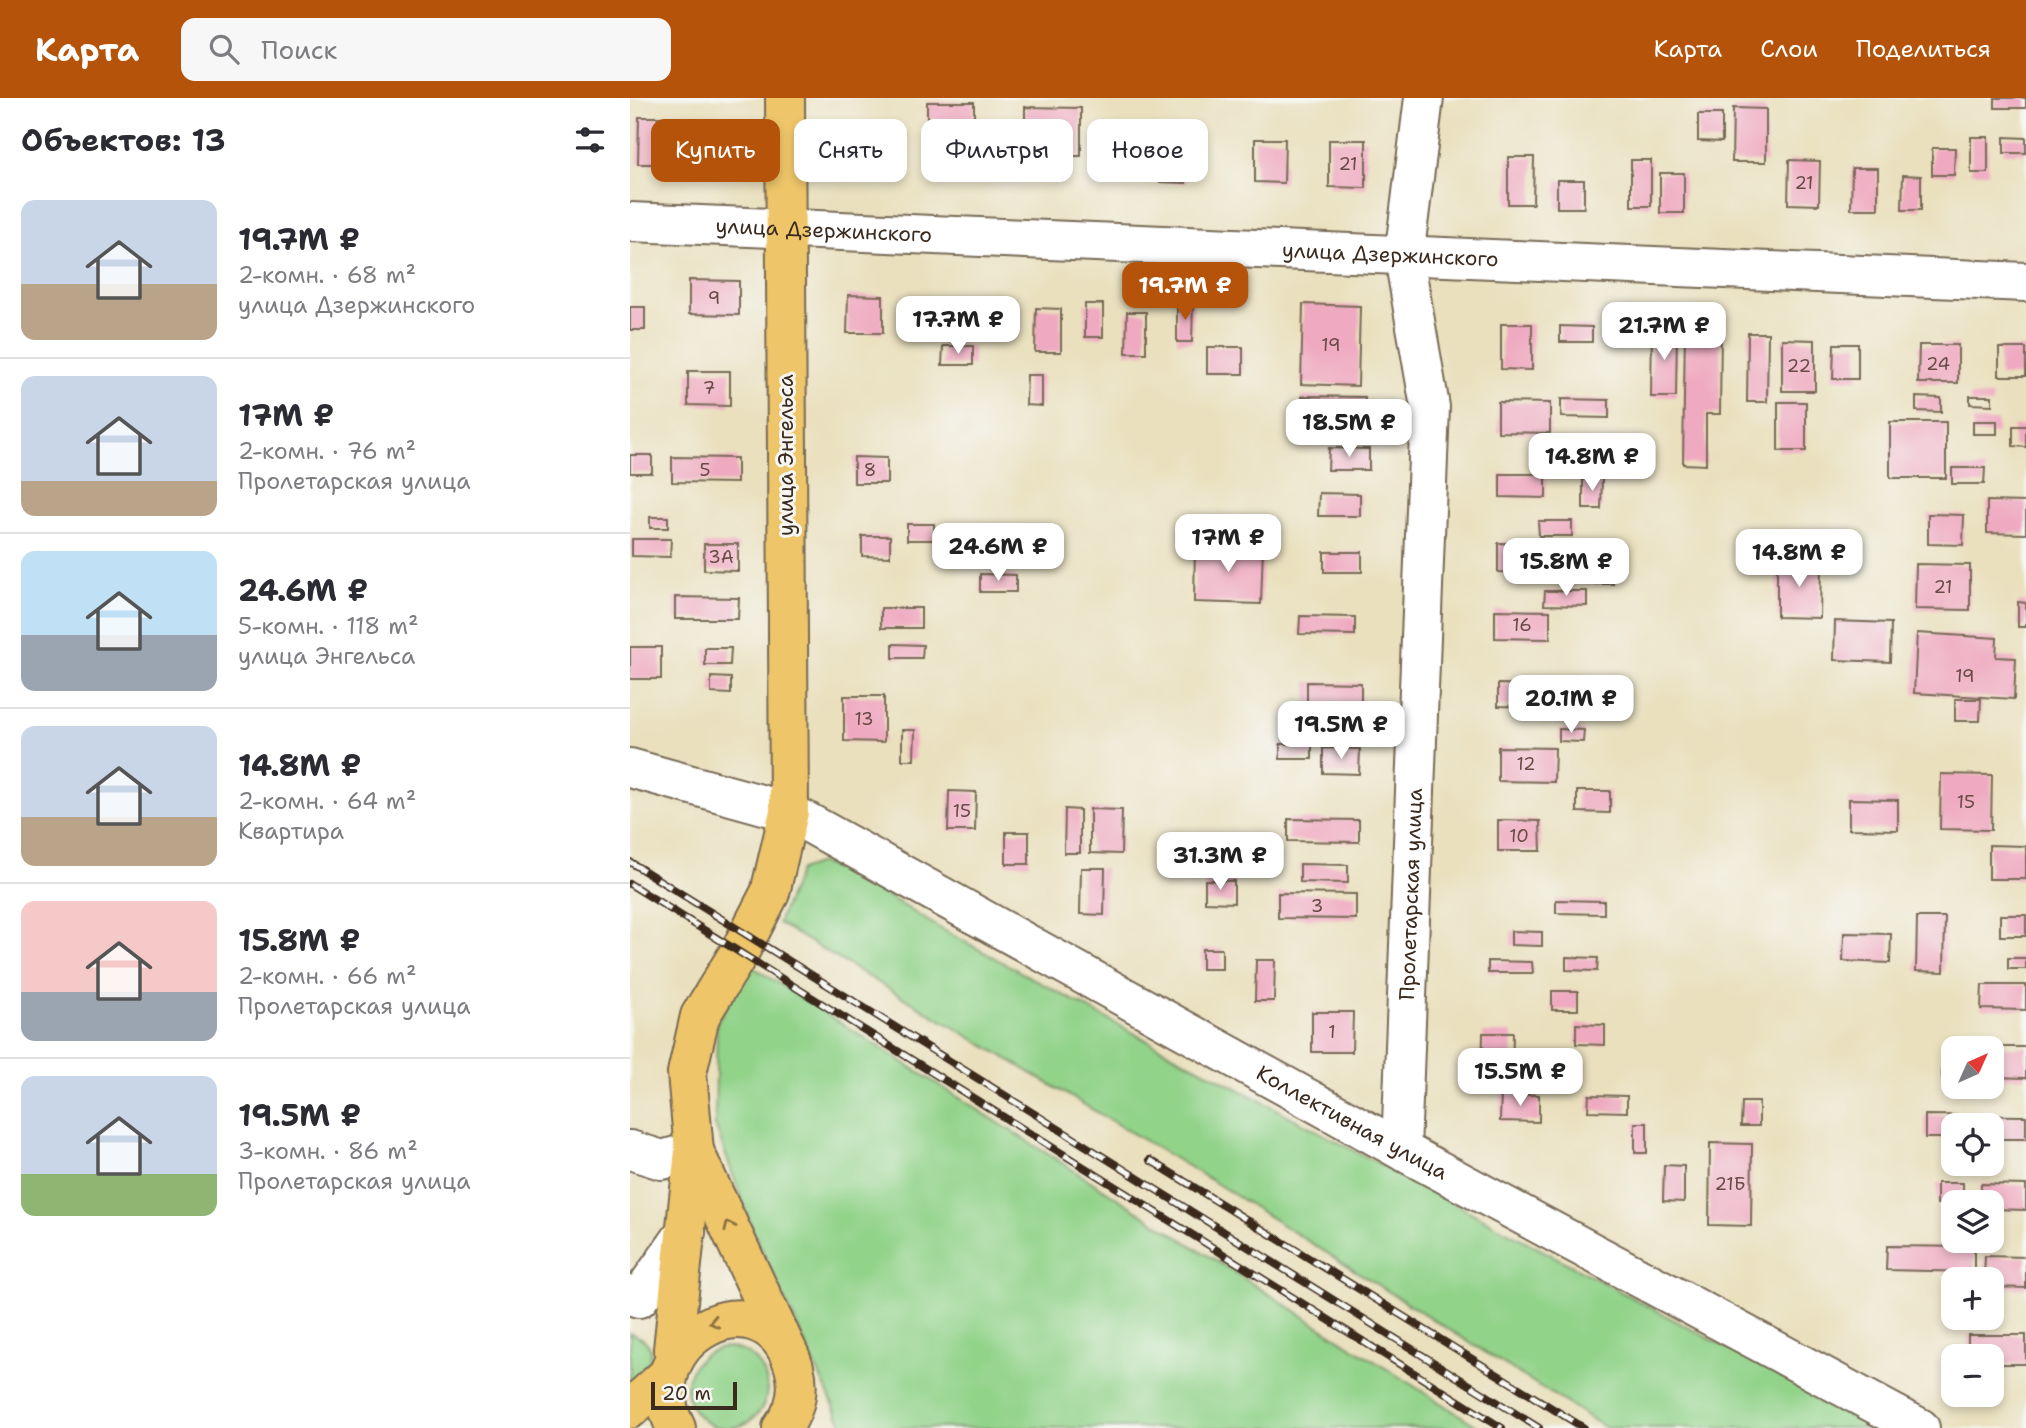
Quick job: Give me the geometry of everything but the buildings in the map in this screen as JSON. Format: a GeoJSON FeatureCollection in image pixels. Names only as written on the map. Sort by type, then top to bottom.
{"type":"FeatureCollection","features":[{"type":"Feature","properties":{"kind":"main road","name":"улица Энгельса"},"geometry":{"type":"LineString","coordinates":[[694,1151],[687,1073],[700,1016],[740,951],[770,893],[789,812],[785,98]]}},
{"type":"Feature","properties":{"kind":"main road"},"geometry":{"type":"LineString","coordinates":[[677,1428],[664,1406],[694,1151]]}},
{"type":"Feature","properties":{"kind":"main road"},"geometry":{"type":"LineString","coordinates":[[694,1151],[792,1364],[816,1428]]}},
{"type":"Feature","properties":{"kind":"main road"},"geometry":{"type":"LineString","coordinates":[[630,1409],[697,1327],[716,1320],[736,1319],[766,1330],[792,1364],[796,1399],[782,1428]]}},
{"type":"Feature","properties":{"kind":"street","name":"Пролетарская улица"},"geometry":{"type":"LineString","coordinates":[[1401,1150],[1430,407],[1405,257],[1424,98]]}},
{"type":"Feature","properties":{"kind":"street","name":"улица Дзержинского"},"geometry":{"type":"LineString","coordinates":[[630,222],[2026,282]]}},
{"type":"Feature","properties":{"kind":"street","name":"Коллективная улица"},"geometry":{"type":"LineString","coordinates":[[630,768],[789,812],[1401,1150],[1920,1428]]}},
{"type":"Feature","properties":{"kind":"street"},"geometry":{"type":"LineString","coordinates":[[630,1150],[662,1160],[694,1151]]}},
{"type":"Feature","properties":{"kind":"street"},"geometry":{"type":"LineString","coordinates":[[630,1295],[639,1298],[686,1232]]}},
{"type":"Feature","properties":{"kind":"green space"},"geometry":{"type":"Polygon","coordinates":[[[820,863],[857,877],[941,929],[1174,1055],[1878,1428],[1606,1428],[1206,1177],[778,923],[800,870],[820,863]]]}},
{"type":"Feature","properties":{"kind":"green space"},"geometry":{"type":"Polygon","coordinates":[[[751,966],[1480,1428],[844,1428],[753,1230],[715,1125],[717,1022],[751,966]]]}},
{"type":"Feature","properties":{"kind":"green space"},"geometry":{"type":"Polygon","coordinates":[[[630,1333],[641,1338],[651,1350],[643,1371],[630,1385],[630,1333]]]}},
{"type":"Feature","properties":{"kind":"green space"},"geometry":{"type":"Polygon","coordinates":[[[727,1348],[742,1351],[755,1360],[764,1373],[767,1388],[764,1403],[755,1416],[742,1425],[727,1428],[712,1425],[699,1416],[690,1403],[687,1388],[690,1373],[699,1360],[712,1351],[727,1348]]]}},
{"type":"Feature","properties":{"kind":"railway"},"geometry":{"type":"LineString","coordinates":[[630,862],[1539,1428]]}},
{"type":"Feature","properties":{"kind":"railway"},"geometry":{"type":"LineString","coordinates":[[630,884],[1502,1428]]}},
{"type":"Feature","properties":{"kind":"railway"},"geometry":{"type":"LineString","coordinates":[[1150,1160],[1584,1428]]}}]}
